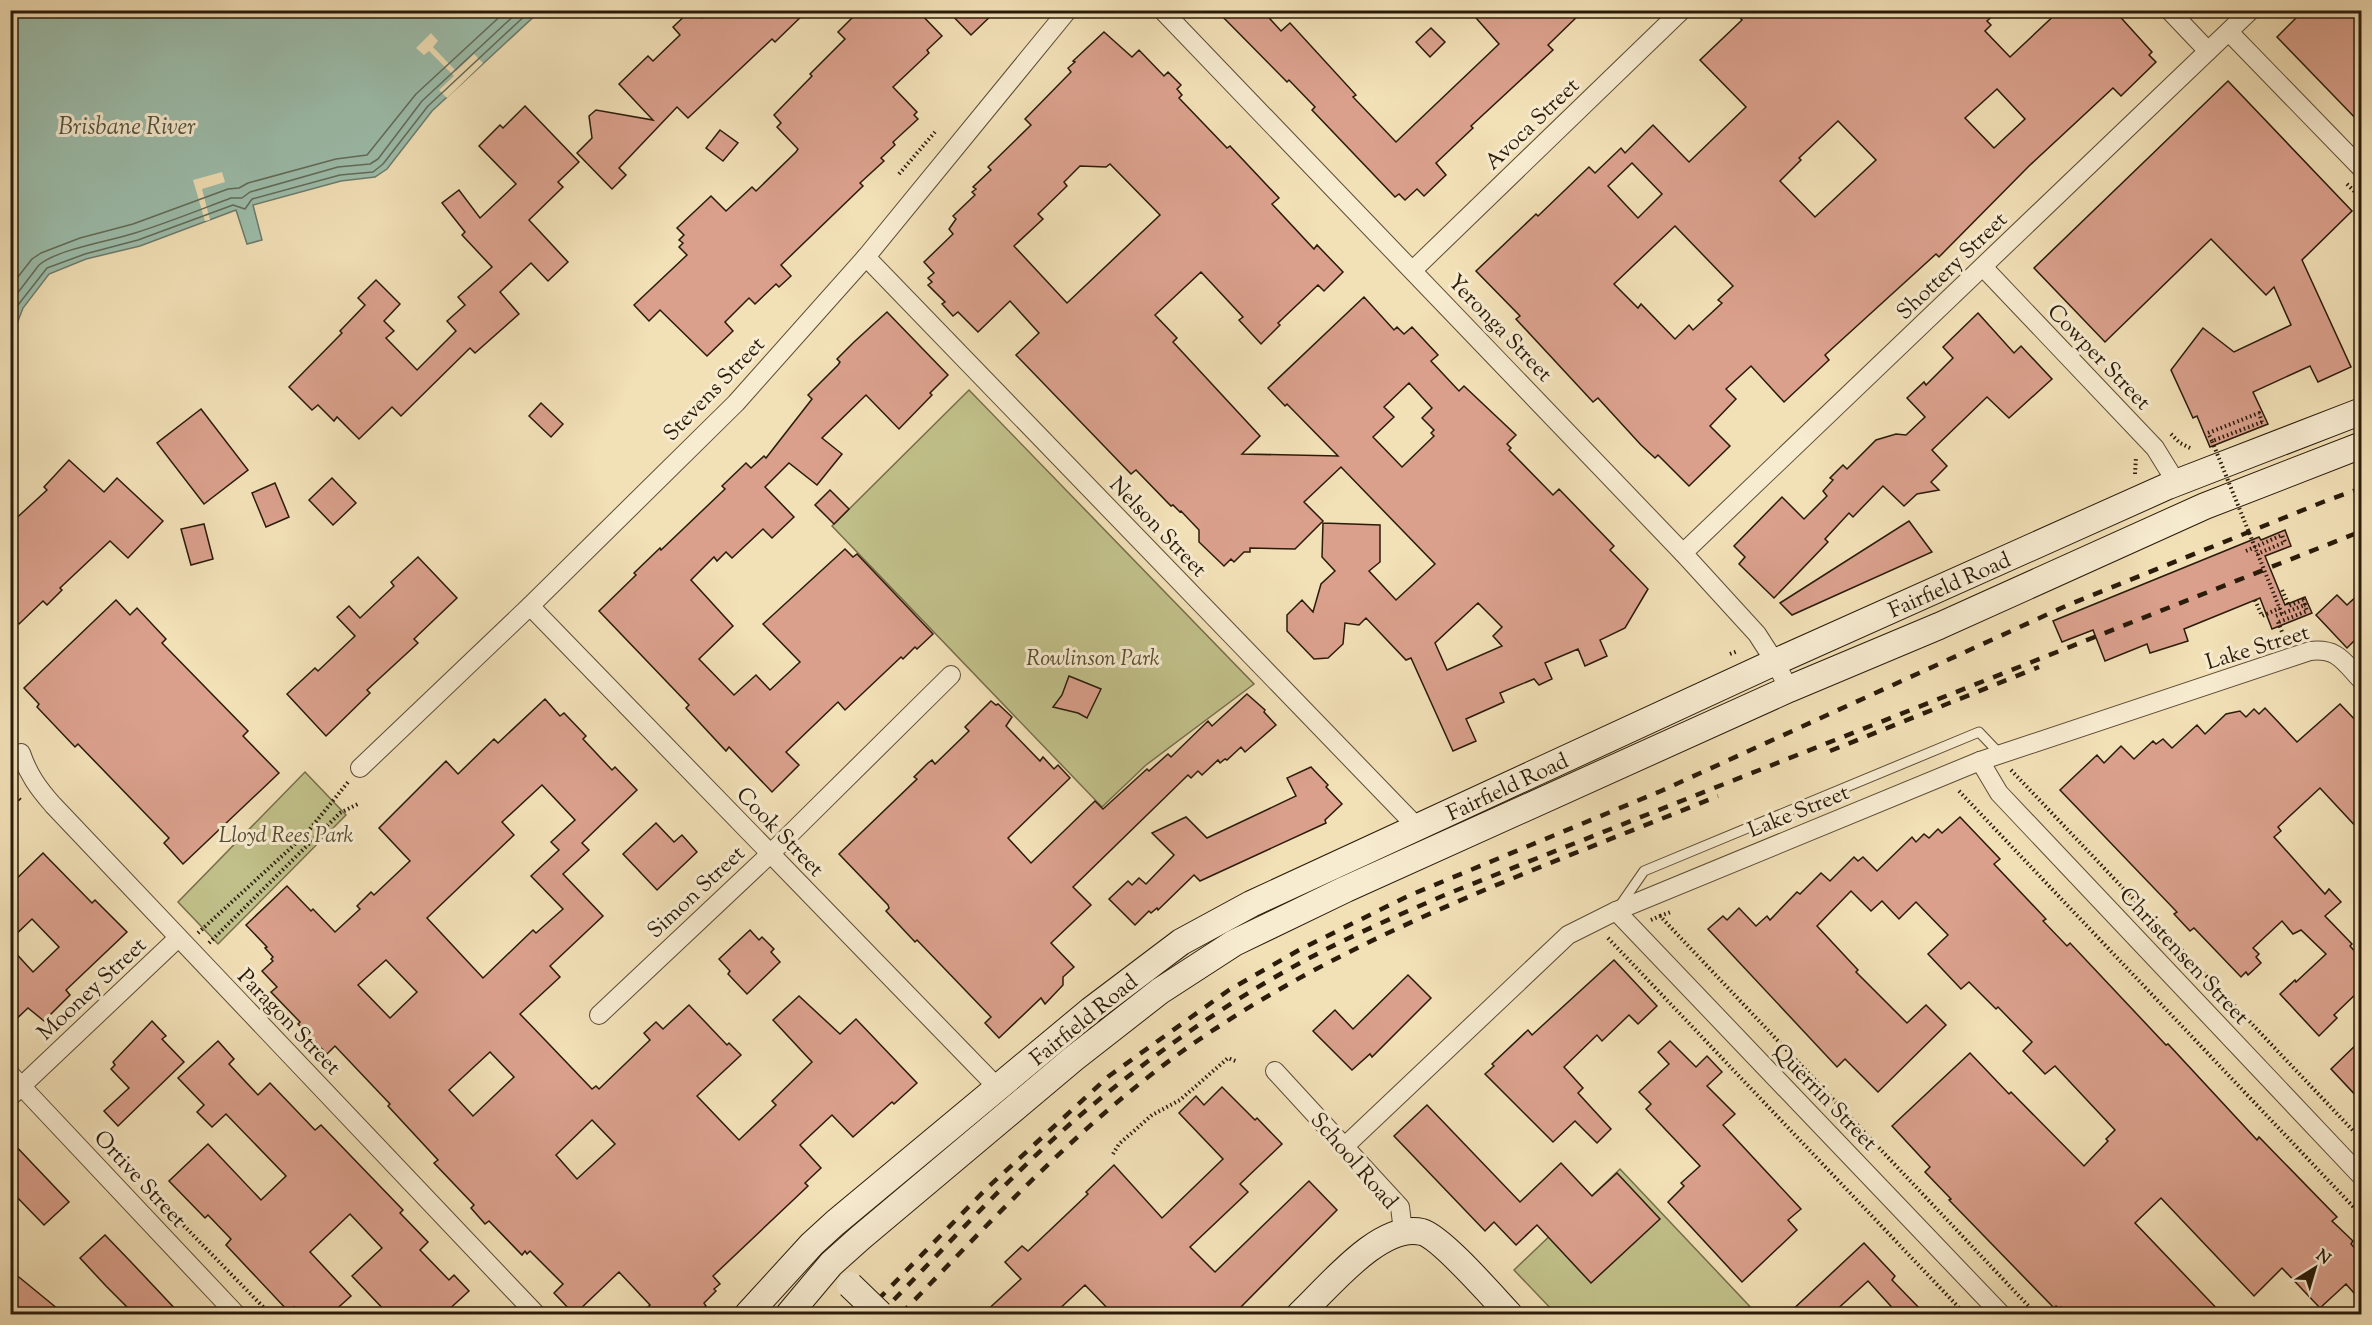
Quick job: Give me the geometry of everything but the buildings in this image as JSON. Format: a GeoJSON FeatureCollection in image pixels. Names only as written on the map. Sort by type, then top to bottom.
{"type":"FeatureCollection","features":[{"type":"Feature","properties":{"kind":"main road","name":"Fairfield Road"},"geometry":{"type":"LineString","coordinates":[[748,1314],[812,1244],[1091,1010],[1181,942],[1251,904],[1775,662],[2176,483],[2361,411]]}},
{"type":"Feature","properties":{"kind":"main road","name":"Fairfield Road"},"geometry":{"type":"LineString","coordinates":[[789,1314],[831,1264],[1073,1059],[1160,991],[1234,943],[1357,884],[1789,689],[1939,626],[2205,506],[2361,445]]}},
{"type":"Feature","properties":{"kind":"main road"},"geometry":{"type":"LineString","coordinates":[[1300,1314],[1371,1246],[1389,1235],[1403,1231]]}},
{"type":"Feature","properties":{"kind":"main road","name":"School Road"},"geometry":{"type":"LineString","coordinates":[[1403,1231],[1424,1232],[1447,1249],[1509,1314]]}},
{"type":"Feature","properties":{"kind":"main road"},"geometry":{"type":"LineString","coordinates":[[812,1244],[880,1314]]}},
{"type":"Feature","properties":{"kind":"street","name":"Stevens Street"},"geometry":{"type":"LineString","coordinates":[[360,768],[530,606],[736,403],[866,257],[951,150],[1068,10]]}},
{"type":"Feature","properties":{"kind":"street","name":"Yeronga Street"},"geometry":{"type":"LineString","coordinates":[[1162,10],[1683,553],[1757,634],[1789,689]]}},
{"type":"Feature","properties":{"kind":"street","name":"Avoca Street"},"geometry":{"type":"LineString","coordinates":[[1413,270],[1682,10]]}},
{"type":"Feature","properties":{"kind":"street"},"geometry":{"type":"LineString","coordinates":[[2169,10],[2208,51]]}},
{"type":"Feature","properties":{"kind":"street","name":"Shottery Street"},"geometry":{"type":"LineString","coordinates":[[1683,553],[2252,10]]}},
{"type":"Feature","properties":{"kind":"street"},"geometry":{"type":"LineString","coordinates":[[2229,32],[2361,169]]}},
{"type":"Feature","properties":{"kind":"street","name":"Nelson Street"},"geometry":{"type":"LineString","coordinates":[[866,257],[1418,828]]}},
{"type":"Feature","properties":{"kind":"street","name":"Cowper Street"},"geometry":{"type":"LineString","coordinates":[[1983,267],[2150,443],[2176,483]]}},
{"type":"Feature","properties":{"kind":"street","name":"Cook Street"},"geometry":{"type":"LineString","coordinates":[[530,606],[998,1088]]}},
{"type":"Feature","properties":{"kind":"street","name":"Lake Street"},"geometry":{"type":"LineString","coordinates":[[1344,1147],[1568,935],[1616,911],[1980,761],[2005,762],[2310,651],[2327,650],[2341,659],[2361,681]]}},
{"type":"Feature","properties":{"kind":"street","name":"Simon Street"},"geometry":{"type":"LineString","coordinates":[[599,1015],[770,854],[951,675]]}},
{"type":"Feature","properties":{"kind":"street","name":"Paragon Street"},"geometry":{"type":"LineString","coordinates":[[21,753],[27,772],[41,791],[186,937],[536,1314]]}},
{"type":"Feature","properties":{"kind":"street","name":"Christensen Street"},"geometry":{"type":"LineString","coordinates":[[1980,761],[2000,793],[2361,1177]]}},
{"type":"Feature","properties":{"kind":"street","name":"Querrin Street"},"geometry":{"type":"LineString","coordinates":[[1616,911],[2001,1314]]}},
{"type":"Feature","properties":{"kind":"street","name":"Mooney Street"},"geometry":{"type":"LineString","coordinates":[[14,1086],[186,937]]}},
{"type":"Feature","properties":{"kind":"street","name":"School Road"},"geometry":{"type":"LineString","coordinates":[[1275,1071],[1400,1207],[1403,1231]]}},
{"type":"Feature","properties":{"kind":"street","name":"Ortive Street"},"geometry":{"type":"LineString","coordinates":[[14,1086],[236,1314]]}},
{"type":"Feature","properties":{"kind":"lane"},"geometry":{"type":"LineString","coordinates":[[1616,911],[1644,871],[1979,732],[2005,762]]}},
{"type":"Feature","properties":{"kind":"path"},"geometry":{"type":"LineString","coordinates":[[899,174],[935,132]]}},
{"type":"Feature","properties":{"kind":"path"},"geometry":{"type":"LineString","coordinates":[[2212,441],[2262,422],[2259,413],[2208,433],[2282,614],[2305,605],[2307,611],[2279,622]]}},
{"type":"Feature","properties":{"kind":"path"},"geometry":{"type":"LineString","coordinates":[[2132,451],[2136,457],[2135,474]]}},
{"type":"Feature","properties":{"kind":"path"},"geometry":{"type":"LineString","coordinates":[[2246,551],[2257,549],[2285,542],[2282,535],[2257,549]]}},
{"type":"Feature","properties":{"kind":"path"},"geometry":{"type":"LineString","coordinates":[[2276,616],[2305,605],[2303,600],[2289,606],[2282,590]]}},
{"type":"Feature","properties":{"kind":"path"},"geometry":{"type":"LineString","coordinates":[[2255,600],[2262,616],[2280,608]]}},
{"type":"Feature","properties":{"kind":"path"},"geometry":{"type":"LineString","coordinates":[[2270,612],[2274,612],[2282,632]]}},
{"type":"Feature","properties":{"kind":"path"},"geometry":{"type":"LineString","coordinates":[[1730,654],[1738,651]]}},
{"type":"Feature","properties":{"kind":"path"},"geometry":{"type":"LineString","coordinates":[[2005,762],[2361,1140]]}},
{"type":"Feature","properties":{"kind":"path"},"geometry":{"type":"LineString","coordinates":[[2018,778],[2021,771]]}},
{"type":"Feature","properties":{"kind":"path"},"geometry":{"type":"LineString","coordinates":[[186,937],[305,836],[347,784]]}},
{"type":"Feature","properties":{"kind":"path"},"geometry":{"type":"LineString","coordinates":[[1959,791],[2361,1216]]}},
{"type":"Feature","properties":{"kind":"path"},"geometry":{"type":"LineString","coordinates":[[206,947],[340,813],[358,804]]}},
{"type":"Feature","properties":{"kind":"path"},"geometry":{"type":"LineString","coordinates":[[1652,920],[1660,916],[2036,1314]]}},
{"type":"Feature","properties":{"kind":"path"},"geometry":{"type":"LineString","coordinates":[[1608,938],[1965,1314]]}},
{"type":"Feature","properties":{"kind":"path"},"geometry":{"type":"LineString","coordinates":[[1113,1154],[1119,1144],[1152,1114],[1180,1100],[1228,1058],[1238,1062]]}},
{"type":"Feature","properties":{"kind":"path"},"geometry":{"type":"LineString","coordinates":[[10,1124],[17,1131]]}},
{"type":"Feature","properties":{"kind":"path"},"geometry":{"type":"LineString","coordinates":[[149,1190],[270,1314]]}},
{"type":"Feature","properties":{"kind":"green space","name":"Rowlinson Park"},"geometry":{"type":"Polygon","coordinates":[[[969,390],[1254,684],[1146,765],[1102,807],[832,526],[969,390]]]}},
{"type":"Feature","properties":{"kind":"green space","name":"Lloyd Rees Park"},"geometry":{"type":"Polygon","coordinates":[[[305,772],[346,815],[218,944],[178,902],[305,772]]]}},
{"type":"Feature","properties":{"kind":"green space"},"geometry":{"type":"Polygon","coordinates":[[[1620,1169],[1757,1314],[1556,1314],[1514,1270],[1620,1169]]]}},
{"type":"Feature","properties":{"kind":"water","name":"Brisbane River"},"geometry":{"type":"Polygon","coordinates":[[[11,11],[540,11],[432,111],[387,169],[375,177],[341,181],[253,205],[262,240],[247,244],[236,210],[140,246],[86,259],[49,274],[23,308],[11,339],[11,11]]]}},
{"type":"Feature","properties":{"kind":"pier"},"geometry":{"type":"Polygon","coordinates":[[[431,33],[438,41],[433,47],[456,71],[474,54],[483,63],[447,98],[439,90],[454,76],[429,51],[424,55],[416,48],[431,33]]]}},
{"type":"Feature","properties":{"kind":"pier"},"geometry":{"type":"Polygon","coordinates":[[[222,172],[225,182],[202,189],[210,220],[205,221],[193,180],[222,172]]]}},
{"type":"Feature","properties":{"kind":"railway"},"geometry":{"type":"LineString","coordinates":[[864,1314],[987,1188],[1109,1076],[1229,990],[1299,950],[1408,896],[1661,791],[2068,605],[2362,488]]}},
{"type":"Feature","properties":{"kind":"railway"},"geometry":{"type":"LineString","coordinates":[[880,1314],[1020,1171],[1095,1103],[1204,1021],[1310,958],[1447,894],[2362,531]]}},
{"type":"Feature","properties":{"kind":"railway"},"geometry":{"type":"LineString","coordinates":[[1830,751],[2039,667]]}},
{"type":"Feature","properties":{"kind":"railway"},"geometry":{"type":"LineString","coordinates":[[901,1314],[1013,1199],[1091,1125],[1131,1090],[1218,1027],[1337,958],[1399,928],[1526,873],[1718,796]]}}]}
